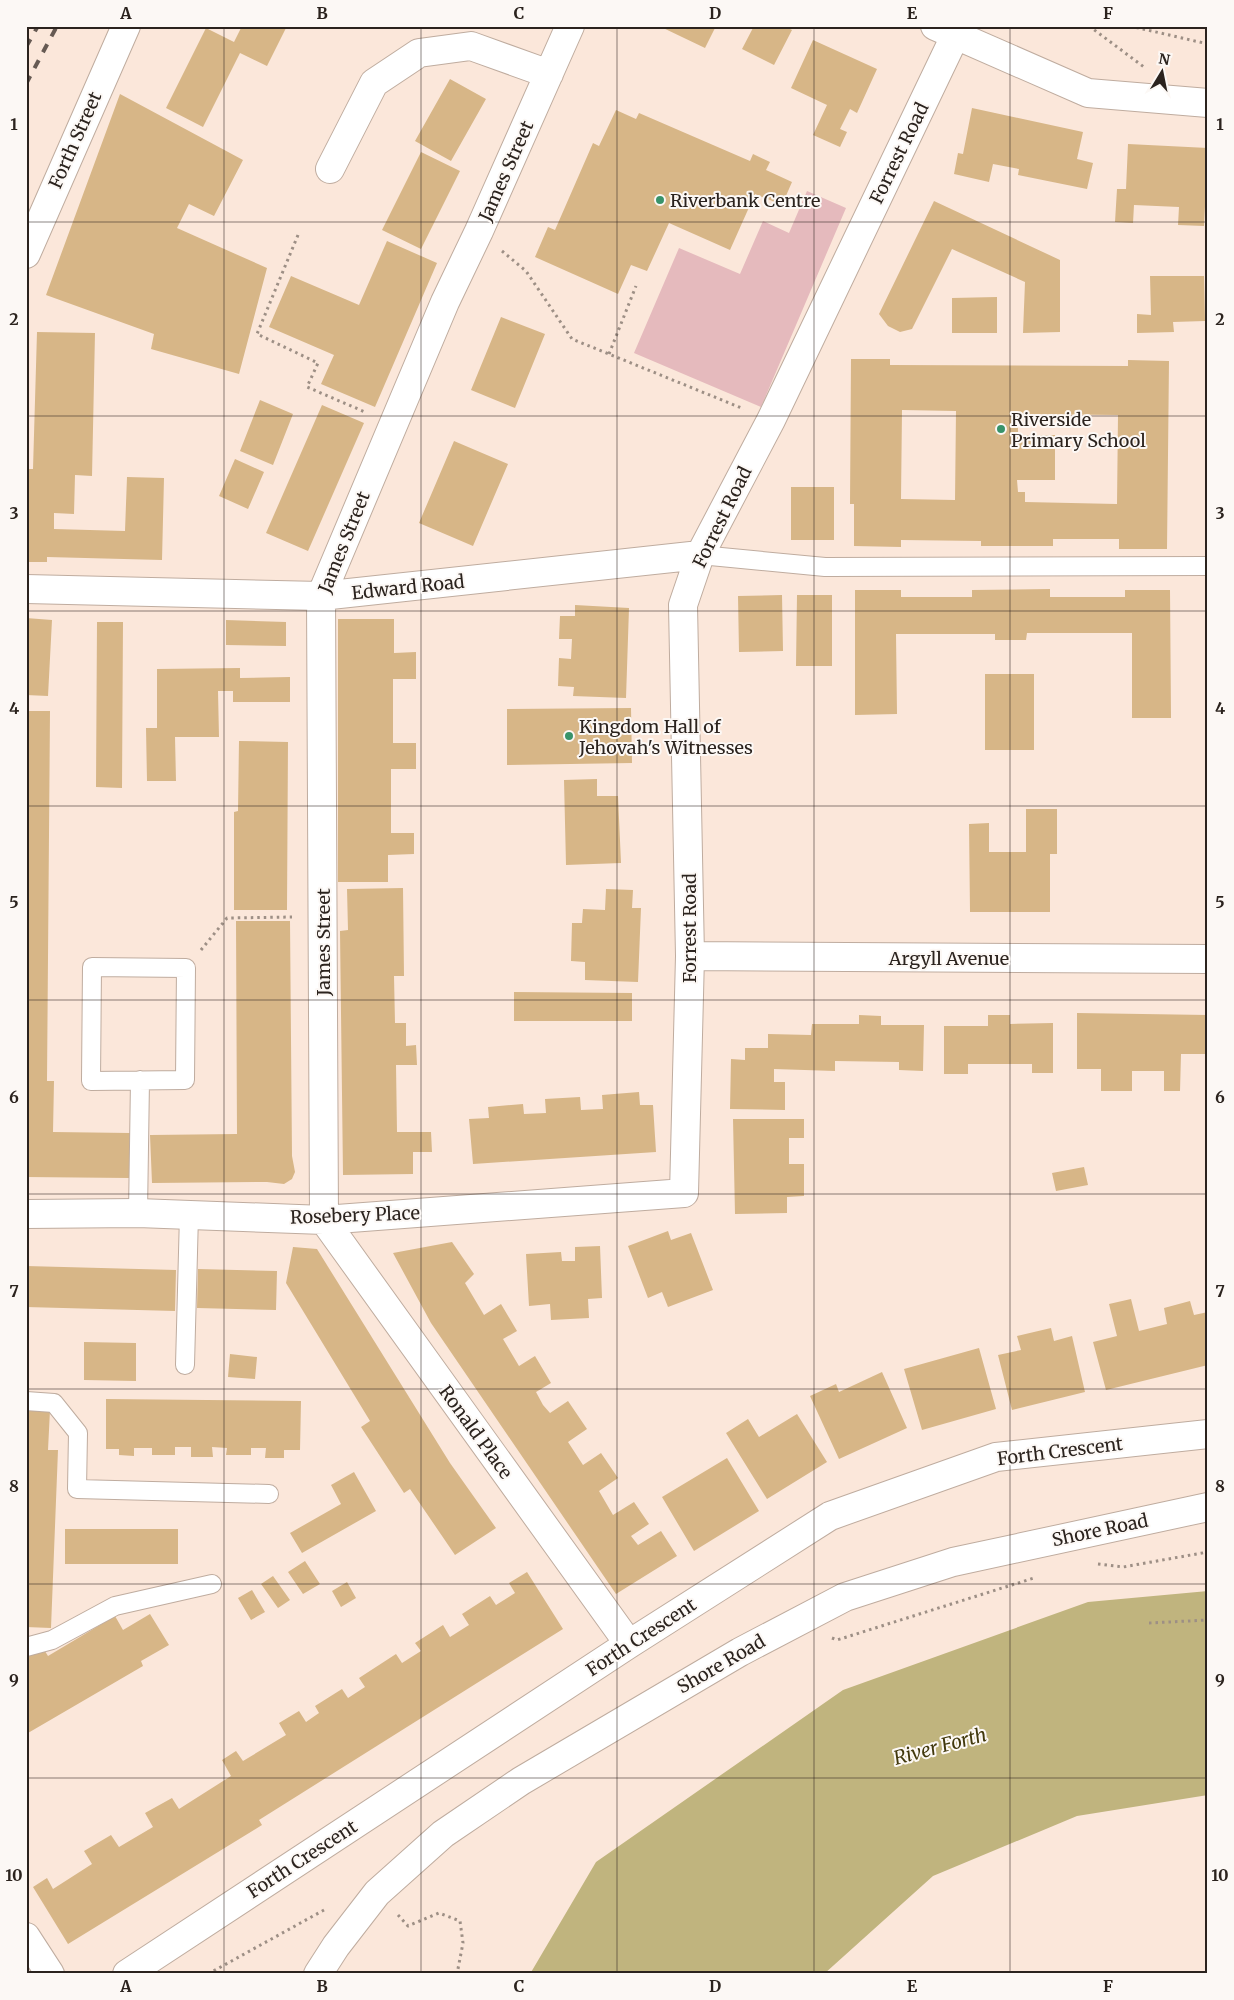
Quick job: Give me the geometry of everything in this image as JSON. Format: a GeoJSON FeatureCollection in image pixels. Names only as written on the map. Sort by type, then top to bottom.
{"type":"FeatureCollection","features":[{"type":"Feature","properties":{"kind":"street","name":"Forth Street"},"geometry":{"type":"LineString","coordinates":[[26,254],[126,26]]}},
{"type":"Feature","properties":{"kind":"street","name":"James Street"},"geometry":{"type":"LineString","coordinates":[[324,1220],[321,596],[445,302],[479,231],[570,26]]}},
{"type":"Feature","properties":{"kind":"street"},"geometry":{"type":"LineString","coordinates":[[945,31],[1088,93],[1208,102]]}},
{"type":"Feature","properties":{"kind":"street","name":"Forrest Road"},"geometry":{"type":"LineString","coordinates":[[684,1193],[690,956],[683,605],[700,555],[771,420],[945,31]]}},
{"type":"Feature","properties":{"kind":"street"},"geometry":{"type":"LineString","coordinates":[[330,169],[374,84],[419,52],[471,46],[549,74]]}},
{"type":"Feature","properties":{"kind":"street","name":"Edward Road"},"geometry":{"type":"LineString","coordinates":[[26,589],[321,596],[700,555]]}},
{"type":"Feature","properties":{"kind":"street","name":"Argyll Avenue"},"geometry":{"type":"LineString","coordinates":[[690,956],[1208,959]]}},
{"type":"Feature","properties":{"kind":"street","name":"Rosebery Place"},"geometry":{"type":"LineString","coordinates":[[26,1214],[138,1213],[324,1220],[684,1193]]}},
{"type":"Feature","properties":{"kind":"street","name":"Ronald Place"},"geometry":{"type":"LineString","coordinates":[[324,1220],[629,1644]]}},
{"type":"Feature","properties":{"kind":"street","name":"Forth Crescent"},"geometry":{"type":"LineString","coordinates":[[127,1974],[629,1644],[830,1516],[996,1458],[1208,1434]]}},
{"type":"Feature","properties":{"kind":"street","name":"Shore Road"},"geometry":{"type":"LineString","coordinates":[[318,1974],[336,1946],[377,1893],[443,1834],[521,1781],[731,1656],[845,1597],[953,1562],[1208,1508]]}},
{"type":"Feature","properties":{"kind":"street"},"geometry":{"type":"LineString","coordinates":[[26,1937],[50,1974]]}},
{"type":"Feature","properties":{"kind":"lane"},"geometry":{"type":"LineString","coordinates":[[700,555],[825,567],[1208,566]]}},
{"type":"Feature","properties":{"kind":"lane"},"geometry":{"type":"LineString","coordinates":[[92,967],[186,968],[185,1080],[91,1081],[92,967]]}},
{"type":"Feature","properties":{"kind":"lane"},"geometry":{"type":"LineString","coordinates":[[138,1213],[140,1080]]}},
{"type":"Feature","properties":{"kind":"lane"},"geometry":{"type":"LineString","coordinates":[[185,1366],[189,1215]]}},
{"type":"Feature","properties":{"kind":"lane"},"geometry":{"type":"LineString","coordinates":[[26,1401],[54,1402],[78,1433],[77,1489],[269,1494]]}},
{"type":"Feature","properties":{"kind":"lane"},"geometry":{"type":"LineString","coordinates":[[26,1647],[52,1640],[116,1606],[212,1584]]}},
{"type":"Feature","properties":{"kind":"path"},"geometry":{"type":"LineString","coordinates":[[1089,26],[1152,72]]}},
{"type":"Feature","properties":{"kind":"path"},"geometry":{"type":"LineString","coordinates":[[1130,26],[1208,44]]}},
{"type":"Feature","properties":{"kind":"path"},"geometry":{"type":"LineString","coordinates":[[479,231],[526,271],[572,339],[771,420]]}},
{"type":"Feature","properties":{"kind":"path"},"geometry":{"type":"LineString","coordinates":[[298,235],[257,334],[318,363],[307,386],[393,424]]}},
{"type":"Feature","properties":{"kind":"path"},"geometry":{"type":"LineString","coordinates":[[609,354],[636,286]]}},
{"type":"Feature","properties":{"kind":"path"},"geometry":{"type":"LineString","coordinates":[[186,968],[227,918],[322,917]]}},
{"type":"Feature","properties":{"kind":"path"},"geometry":{"type":"LineString","coordinates":[[1093,1563],[1123,1568],[1208,1552]]}},
{"type":"Feature","properties":{"kind":"path"},"geometry":{"type":"LineString","coordinates":[[796,1622],[837,1640],[1035,1578]]}},
{"type":"Feature","properties":{"kind":"path"},"geometry":{"type":"LineString","coordinates":[[1149,1623],[1208,1620]]}},
{"type":"Feature","properties":{"kind":"path"},"geometry":{"type":"LineString","coordinates":[[377,1893],[408,1926],[439,1913],[460,1921],[463,1943],[457,1974]]}},
{"type":"Feature","properties":{"kind":"path"},"geometry":{"type":"LineString","coordinates":[[208,1974],[319,1912],[328,1909]]}},
{"type":"Feature","properties":{"kind":"shaded area"},"geometry":{"type":"Polygon","coordinates":[[[807,191],[846,208],[761,407],[634,353],[679,248],[740,274],[763,221],[789,233],[807,191]]]}},
{"type":"Feature","properties":{"kind":"water","name":"River Forth"},"geometry":{"type":"Polygon","coordinates":[[[1208,1591],[1208,1795],[1077,1816],[933,1876],[824,1974],[530,1974],[596,1862],[843,1690],[1088,1602],[1208,1591]]]}},
{"type":"Feature","properties":{"kind":"building"},"geometry":{"type":"Polygon","coordinates":[[[242,26],[287,26],[267,66],[240,53],[203,127],[166,108],[206,28],[234,42],[242,26]]]}},
{"type":"Feature","properties":{"kind":"building"},"geometry":{"type":"Polygon","coordinates":[[[659,26],[716,26],[705,48],[659,26]]]}},
{"type":"Feature","properties":{"kind":"building"},"geometry":{"type":"Polygon","coordinates":[[[754,26],[784,26],[792,30],[774,65],[742,49],[754,26]]]}},
{"type":"Feature","properties":{"kind":"building"},"geometry":{"type":"Polygon","coordinates":[[[813,40],[877,69],[857,113],[850,109],[840,129],[847,132],[840,147],[813,135],[827,105],[791,88],[813,40]]]}},
{"type":"Feature","properties":{"kind":"building"},"geometry":{"type":"Polygon","coordinates":[[[450,79],[486,99],[451,161],[415,141],[450,79]]]}},
{"type":"Feature","properties":{"kind":"building"},"geometry":{"type":"Polygon","coordinates":[[[120,94],[243,160],[214,216],[189,204],[177,228],[267,268],[239,374],[151,349],[154,334],[46,295],[120,94]]]}},
{"type":"Feature","properties":{"kind":"building"},"geometry":{"type":"Polygon","coordinates":[[[972,108],[1083,132],[1077,159],[1093,163],[1087,189],[1018,175],[1019,169],[993,164],[989,182],[954,174],[958,153],[963,154],[972,108]]]}},
{"type":"Feature","properties":{"kind":"building","name":"Riverbank Centre"},"geometry":{"type":"Polygon","coordinates":[[[616,110],[636,119],[639,113],[750,161],[753,154],[770,162],[766,170],[792,182],[782,205],[755,194],[730,250],[669,223],[647,271],[631,265],[618,294],[535,257],[548,227],[555,230],[593,143],[599,146],[616,110]]]}},
{"type":"Feature","properties":{"kind":"building"},"geometry":{"type":"Polygon","coordinates":[[[1128,144],[1208,148],[1204,226],[1178,225],[1179,207],[1134,205],[1133,223],[1115,222],[1117,189],[1126,189],[1128,144]]]}},
{"type":"Feature","properties":{"kind":"building"},"geometry":{"type":"Polygon","coordinates":[[[421,152],[460,171],[421,249],[382,230],[421,152]]]}},
{"type":"Feature","properties":{"kind":"building"},"geometry":{"type":"Polygon","coordinates":[[[934,201],[1060,260],[1060,332],[1023,333],[1025,282],[952,249],[912,329],[900,332],[888,326],[879,314],[934,201]]]}},
{"type":"Feature","properties":{"kind":"building"},"geometry":{"type":"Polygon","coordinates":[[[387,241],[437,263],[375,407],[321,384],[334,355],[269,327],[291,276],[359,305],[387,241]]]}},
{"type":"Feature","properties":{"kind":"building"},"geometry":{"type":"Polygon","coordinates":[[[1150,276],[1204,276],[1205,321],[1173,322],[1174,332],[1137,333],[1137,314],[1151,315],[1150,276]]]}},
{"type":"Feature","properties":{"kind":"building"},"geometry":{"type":"Polygon","coordinates":[[[997,297],[997,333],[952,333],[952,298],[997,297]]]}},
{"type":"Feature","properties":{"kind":"building"},"geometry":{"type":"Polygon","coordinates":[[[501,317],[545,334],[515,408],[471,390],[501,317]]]}},
{"type":"Feature","properties":{"kind":"building"},"geometry":{"type":"Polygon","coordinates":[[[37,332],[95,333],[92,476],[75,475],[74,514],[54,513],[54,529],[125,531],[127,477],[164,478],[162,560],[47,557],[47,562],[26,562],[26,469],[33,469],[37,332]]]}},
{"type":"Feature","properties":{"kind":"building"},"geometry":{"type":"Polygon","coordinates":[[[851,359],[890,359],[890,365],[1128,366],[1128,360],[1169,361],[1167,549],[1119,549],[1119,539],[1053,539],[1053,546],[981,546],[981,541],[901,540],[901,547],[854,546],[854,504],[850,504],[851,359]],[[902,410],[901,499],[955,500],[956,411],[902,410]],[[1018,414],[1018,435],[1055,435],[1055,480],[1017,480],[1018,492],[1025,492],[1025,502],[1117,504],[1118,415],[1018,414]]]}},
{"type":"Feature","properties":{"kind":"building"},"geometry":{"type":"Polygon","coordinates":[[[260,400],[293,414],[273,465],[240,451],[260,400]]]}},
{"type":"Feature","properties":{"kind":"building"},"geometry":{"type":"Polygon","coordinates":[[[322,405],[364,423],[308,551],[266,533],[322,405]]]}},
{"type":"Feature","properties":{"kind":"building"},"geometry":{"type":"Polygon","coordinates":[[[454,441],[508,464],[473,546],[419,523],[454,441]]]}},
{"type":"Feature","properties":{"kind":"building"},"geometry":{"type":"Polygon","coordinates":[[[235,459],[264,472],[248,509],[219,496],[235,459]]]}},
{"type":"Feature","properties":{"kind":"building"},"geometry":{"type":"Polygon","coordinates":[[[791,487],[834,487],[834,540],[791,540],[791,487]]]}},
{"type":"Feature","properties":{"kind":"building"},"geometry":{"type":"Polygon","coordinates":[[[1050,589],[1050,597],[1125,597],[1125,590],[1170,590],[1171,718],[1132,718],[1132,633],[1027,633],[1026,640],[995,640],[995,634],[896,634],[897,714],[855,715],[855,590],[901,590],[901,597],[972,597],[972,590],[1050,589]]]}},
{"type":"Feature","properties":{"kind":"building"},"geometry":{"type":"Polygon","coordinates":[[[782,595],[783,651],[739,652],[738,596],[782,595]]]}},
{"type":"Feature","properties":{"kind":"building"},"geometry":{"type":"Polygon","coordinates":[[[797,595],[832,595],[832,666],[796,666],[797,595]]]}},
{"type":"Feature","properties":{"kind":"building"},"geometry":{"type":"Polygon","coordinates":[[[575,605],[629,608],[626,698],[573,696],[574,687],[558,686],[559,658],[571,659],[572,639],[559,639],[560,616],[575,616],[575,605]]]}},
{"type":"Feature","properties":{"kind":"building"},"geometry":{"type":"Polygon","coordinates":[[[26,618],[52,620],[48,696],[26,695],[26,618]]]}},
{"type":"Feature","properties":{"kind":"building"},"geometry":{"type":"Polygon","coordinates":[[[338,619],[394,619],[394,653],[416,652],[416,679],[393,679],[393,743],[416,743],[416,769],[391,769],[391,833],[414,833],[414,854],[388,855],[388,882],[338,882],[338,619]]]}},
{"type":"Feature","properties":{"kind":"building"},"geometry":{"type":"Polygon","coordinates":[[[226,620],[286,622],[286,646],[226,645],[226,620]]]}},
{"type":"Feature","properties":{"kind":"building"},"geometry":{"type":"Polygon","coordinates":[[[97,622],[123,622],[122,788],[96,787],[97,622]]]}},
{"type":"Feature","properties":{"kind":"building"},"geometry":{"type":"Polygon","coordinates":[[[240,668],[240,678],[290,677],[290,702],[233,702],[233,691],[218,691],[219,737],[175,737],[176,781],[147,781],[146,728],[157,728],[157,669],[240,668]]]}},
{"type":"Feature","properties":{"kind":"building"},"geometry":{"type":"Polygon","coordinates":[[[985,674],[1034,674],[1034,750],[985,750],[985,674]]]}},
{"type":"Feature","properties":{"kind":"building","name":"Kingdom Hall of Jehovah's Witnesses"},"geometry":{"type":"Polygon","coordinates":[[[631,708],[632,763],[507,765],[507,709],[631,708]]]}},
{"type":"Feature","properties":{"kind":"building"},"geometry":{"type":"Polygon","coordinates":[[[26,711],[50,711],[47,1081],[54,1081],[53,1132],[130,1133],[129,1178],[26,1177],[26,711]]]}},
{"type":"Feature","properties":{"kind":"building"},"geometry":{"type":"Polygon","coordinates":[[[239,741],[288,742],[287,910],[234,910],[234,812],[238,811],[239,741]]]}},
{"type":"Feature","properties":{"kind":"building"},"geometry":{"type":"Polygon","coordinates":[[[597,779],[597,796],[618,796],[621,863],[566,865],[564,780],[597,779]]]}},
{"type":"Feature","properties":{"kind":"building"},"geometry":{"type":"Polygon","coordinates":[[[1026,809],[1057,809],[1057,854],[1050,854],[1050,912],[970,912],[969,824],[989,823],[989,852],[1026,852],[1026,809]]]}},
{"type":"Feature","properties":{"kind":"building"},"geometry":{"type":"Polygon","coordinates":[[[403,888],[404,976],[394,976],[395,1023],[406,1023],[406,1046],[416,1045],[417,1065],[396,1065],[397,1132],[431,1132],[432,1152],[413,1152],[413,1174],[343,1175],[340,931],[348,930],[347,889],[403,888]]]}},
{"type":"Feature","properties":{"kind":"building"},"geometry":{"type":"Polygon","coordinates":[[[606,889],[633,890],[632,908],[641,908],[638,982],[585,980],[585,962],[571,961],[572,923],[582,923],[583,909],[605,910],[606,889]]]}},
{"type":"Feature","properties":{"kind":"building"},"geometry":{"type":"Polygon","coordinates":[[[236,921],[290,921],[292,1156],[295,1172],[292,1179],[284,1184],[267,1182],[152,1183],[150,1135],[237,1134],[236,921]]]}},
{"type":"Feature","properties":{"kind":"building"},"geometry":{"type":"Polygon","coordinates":[[[514,992],[632,993],[632,1021],[514,1021],[514,992]]]}},
{"type":"Feature","properties":{"kind":"building"},"geometry":{"type":"Polygon","coordinates":[[[1077,1013],[1208,1015],[1208,1054],[1181,1054],[1180,1091],[1164,1091],[1164,1071],[1132,1071],[1132,1091],[1101,1091],[1101,1069],[1077,1069],[1077,1013]]]}},
{"type":"Feature","properties":{"kind":"building"},"geometry":{"type":"Polygon","coordinates":[[[859,1015],[881,1016],[881,1025],[924,1025],[923,1071],[899,1070],[899,1062],[835,1061],[835,1071],[774,1069],[774,1082],[785,1082],[785,1110],[730,1109],[731,1059],[745,1060],[745,1048],[768,1048],[768,1034],[811,1035],[812,1024],[859,1024],[859,1015]]]}},
{"type":"Feature","properties":{"kind":"building"},"geometry":{"type":"Polygon","coordinates":[[[988,1015],[1010,1015],[1010,1024],[1053,1023],[1053,1073],[1032,1073],[1032,1064],[968,1064],[968,1074],[944,1074],[944,1026],[988,1026],[988,1015]]]}},
{"type":"Feature","properties":{"kind":"building"},"geometry":{"type":"Polygon","coordinates":[[[639,1092],[640,1105],[653,1105],[656,1152],[473,1164],[469,1119],[489,1118],[488,1107],[523,1104],[524,1114],[546,1113],[545,1099],[580,1097],[581,1110],[603,1109],[602,1095],[639,1092]]]}},
{"type":"Feature","properties":{"kind":"building"},"geometry":{"type":"Polygon","coordinates":[[[733,1119],[804,1119],[804,1138],[789,1138],[789,1164],[804,1164],[804,1196],[787,1197],[787,1213],[735,1214],[733,1119]]]}},
{"type":"Feature","properties":{"kind":"building"},"geometry":{"type":"Polygon","coordinates":[[[1084,1167],[1088,1185],[1056,1191],[1052,1173],[1084,1167]]]}},
{"type":"Feature","properties":{"kind":"building"},"geometry":{"type":"Polygon","coordinates":[[[668,1231],[671,1240],[691,1233],[713,1290],[668,1307],[662,1292],[648,1298],[628,1246],[668,1231]]]}},
{"type":"Feature","properties":{"kind":"building"},"geometry":{"type":"Polygon","coordinates":[[[452,1242],[474,1274],[465,1283],[484,1315],[501,1304],[517,1331],[503,1339],[519,1366],[535,1356],[551,1383],[536,1392],[543,1405],[550,1413],[568,1401],[587,1429],[568,1442],[583,1465],[601,1453],[618,1478],[599,1491],[613,1515],[634,1502],[649,1524],[631,1536],[638,1545],[661,1531],[677,1556],[616,1594],[431,1323],[393,1253],[452,1242]]]}},
{"type":"Feature","properties":{"kind":"building"},"geometry":{"type":"Polygon","coordinates":[[[600,1246],[602,1298],[588,1299],[589,1318],[551,1320],[550,1304],[529,1306],[526,1254],[561,1252],[562,1261],[575,1261],[575,1247],[600,1246]]]}},
{"type":"Feature","properties":{"kind":"building"},"geometry":{"type":"Polygon","coordinates":[[[293,1247],[317,1249],[450,1463],[496,1528],[455,1555],[410,1489],[404,1493],[361,1427],[370,1421],[286,1283],[293,1247]]]}},
{"type":"Feature","properties":{"kind":"building"},"geometry":{"type":"Polygon","coordinates":[[[26,1266],[176,1270],[175,1311],[26,1307],[26,1266]]]}},
{"type":"Feature","properties":{"kind":"building"},"geometry":{"type":"Polygon","coordinates":[[[198,1269],[277,1271],[276,1310],[197,1308],[198,1269]]]}},
{"type":"Feature","properties":{"kind":"building"},"geometry":{"type":"Polygon","coordinates":[[[1131,1299],[1139,1331],[1167,1324],[1164,1308],[1190,1301],[1194,1315],[1208,1312],[1208,1365],[1106,1390],[1093,1342],[1117,1336],[1109,1304],[1131,1299]]]}},
{"type":"Feature","properties":{"kind":"building"},"geometry":{"type":"Polygon","coordinates":[[[1051,1328],[1054,1341],[1072,1336],[1085,1392],[1012,1410],[998,1355],[1021,1350],[1017,1336],[1051,1328]]]}},
{"type":"Feature","properties":{"kind":"building"},"geometry":{"type":"Polygon","coordinates":[[[84,1342],[136,1343],[136,1381],[84,1380],[84,1342]]]}},
{"type":"Feature","properties":{"kind":"building"},"geometry":{"type":"Polygon","coordinates":[[[979,1348],[996,1409],[922,1430],[904,1369],[979,1348]]]}},
{"type":"Feature","properties":{"kind":"building"},"geometry":{"type":"Polygon","coordinates":[[[230,1354],[257,1357],[255,1379],[228,1377],[230,1354]]]}},
{"type":"Feature","properties":{"kind":"building"},"geometry":{"type":"Polygon","coordinates":[[[882,1372],[907,1428],[839,1459],[810,1396],[836,1384],[839,1392],[882,1372]]]}},
{"type":"Feature","properties":{"kind":"building"},"geometry":{"type":"Polygon","coordinates":[[[106,1399],[301,1401],[300,1450],[284,1450],[284,1458],[265,1458],[266,1448],[251,1448],[251,1455],[226,1455],[227,1448],[212,1447],[213,1457],[191,1457],[191,1447],[175,1447],[175,1455],[152,1455],[152,1448],[134,1448],[134,1456],[119,1455],[119,1449],[106,1449],[106,1399]]]}},
{"type":"Feature","properties":{"kind":"building"},"geometry":{"type":"Polygon","coordinates":[[[26,1409],[50,1410],[48,1450],[58,1450],[51,1628],[26,1627],[26,1409]]]}},
{"type":"Feature","properties":{"kind":"building"},"geometry":{"type":"Polygon","coordinates":[[[797,1414],[827,1462],[767,1499],[726,1433],[748,1419],[759,1437],[797,1414]]]}},
{"type":"Feature","properties":{"kind":"building"},"geometry":{"type":"Polygon","coordinates":[[[727,1458],[759,1511],[694,1551],[662,1497],[727,1458]]]}},
{"type":"Feature","properties":{"kind":"building"},"geometry":{"type":"Polygon","coordinates":[[[354,1472],[376,1511],[302,1553],[290,1533],[341,1504],[331,1485],[354,1472]]]}},
{"type":"Feature","properties":{"kind":"building"},"geometry":{"type":"Polygon","coordinates":[[[65,1529],[178,1529],[178,1564],[65,1564],[65,1529]]]}},
{"type":"Feature","properties":{"kind":"building"},"geometry":{"type":"Polygon","coordinates":[[[305,1561],[320,1584],[303,1594],[288,1572],[305,1561]]]}},
{"type":"Feature","properties":{"kind":"building"},"geometry":{"type":"Polygon","coordinates":[[[527,1572],[563,1629],[259,1820],[262,1825],[68,1944],[33,1887],[47,1878],[53,1889],[92,1864],[84,1851],[111,1835],[119,1847],[153,1827],[145,1813],[172,1798],[179,1809],[231,1776],[222,1760],[236,1751],[243,1761],[286,1735],[279,1723],[299,1711],[306,1722],[319,1713],[315,1706],[342,1689],[348,1698],[365,1687],[359,1678],[396,1654],[402,1663],[421,1651],[415,1643],[443,1625],[450,1637],[469,1625],[462,1614],[490,1596],[496,1605],[515,1593],[509,1583],[527,1572]]]}},
{"type":"Feature","properties":{"kind":"building"},"geometry":{"type":"Polygon","coordinates":[[[273,1576],[290,1600],[278,1608],[261,1584],[273,1576]]]}},
{"type":"Feature","properties":{"kind":"building"},"geometry":{"type":"Polygon","coordinates":[[[347,1582],[356,1598],[341,1607],[332,1591],[347,1582]]]}},
{"type":"Feature","properties":{"kind":"building"},"geometry":{"type":"Polygon","coordinates":[[[252,1590],[265,1612],[251,1620],[238,1598],[252,1590]]]}},
{"type":"Feature","properties":{"kind":"building"},"geometry":{"type":"Polygon","coordinates":[[[150,1614],[169,1645],[141,1661],[143,1666],[28,1733],[26,1729],[26,1658],[43,1648],[48,1656],[115,1616],[123,1630],[150,1614]]]}},
{"type":"Feature","properties":{"kind":"railway"},"geometry":{"type":"LineString","coordinates":[[26,47],[38,26]]}},
{"type":"Feature","properties":{"kind":"railway"},"geometry":{"type":"LineString","coordinates":[[26,84],[57,26]]}},
{"type":"Feature","properties":{"kind":"place","name":"Riverbank Centre"},"geometry":{"type":"Point","coordinates":[660,200]}},
{"type":"Feature","properties":{"kind":"place","name":"Riverside Primary School"},"geometry":{"type":"Point","coordinates":[1001,429]}},
{"type":"Feature","properties":{"kind":"place","name":"Kingdom Hall of Jehovah's Witnesses"},"geometry":{"type":"Point","coordinates":[569,736]}}]}
